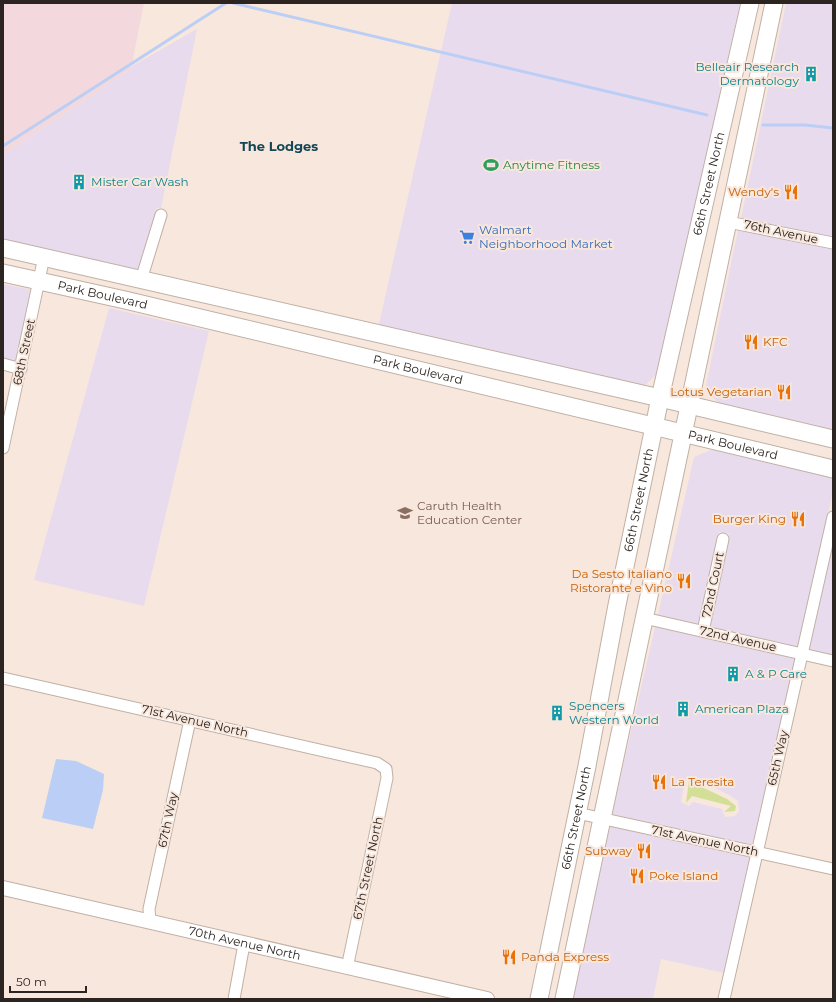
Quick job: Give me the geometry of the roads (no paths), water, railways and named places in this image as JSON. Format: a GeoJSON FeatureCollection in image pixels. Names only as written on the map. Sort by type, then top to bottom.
{"type":"FeatureCollection","features":[{"type":"Feature","properties":{"kind":"main road","name":"66th Street North"},"geometry":{"type":"LineString","coordinates":[[539,999],[617,605],[660,398],[750,3]]}},
{"type":"Feature","properties":{"kind":"main road","name":"66th Street North"},"geometry":{"type":"LineString","coordinates":[[564,999],[688,405],[774,3]]}},
{"type":"Feature","properties":{"kind":"main road","name":"Park Boulevard"},"geometry":{"type":"LineString","coordinates":[[3,248],[833,439]]}},
{"type":"Feature","properties":{"kind":"main road","name":"Park Boulevard"},"geometry":{"type":"LineString","coordinates":[[3,274],[125,300],[833,469]]}},
{"type":"Feature","properties":{"kind":"main road"},"geometry":{"type":"LineString","coordinates":[[315,345],[322,337],[338,336],[376,345],[387,344],[396,338]]}},
{"type":"Feature","properties":{"kind":"street"},"geometry":{"type":"LineString","coordinates":[[141,280],[161,215]]}},
{"type":"Feature","properties":{"kind":"street","name":"76th Avenue"},"geometry":{"type":"LineString","coordinates":[[728,222],[833,243]]}},
{"type":"Feature","properties":{"kind":"street","name":"68th Street"},"geometry":{"type":"LineString","coordinates":[[3,448],[44,257]]}},
{"type":"Feature","properties":{"kind":"street"},"geometry":{"type":"LineString","coordinates":[[3,364],[21,368]]}},
{"type":"Feature","properties":{"kind":"street","name":"65th Way"},"geometry":{"type":"LineString","coordinates":[[724,999],[756,852],[833,517]]}},
{"type":"Feature","properties":{"kind":"street","name":"72nd Court"},"geometry":{"type":"LineString","coordinates":[[703,631],[723,539]]}},
{"type":"Feature","properties":{"kind":"street","name":"72nd Avenue"},"geometry":{"type":"LineString","coordinates":[[644,618],[833,661]]}},
{"type":"Feature","properties":{"kind":"street","name":"71st Avenue North"},"geometry":{"type":"LineString","coordinates":[[3,678],[378,763],[386,769]]}},
{"type":"Feature","properties":{"kind":"street","name":"67th Way"},"geometry":{"type":"LineString","coordinates":[[150,921],[149,909],[190,720]]}},
{"type":"Feature","properties":{"kind":"street","name":"67th Street North"},"geometry":{"type":"LineString","coordinates":[[347,968],[387,778],[386,769]]}},
{"type":"Feature","properties":{"kind":"street","name":"71st Avenue North"},"geometry":{"type":"LineString","coordinates":[[577,813],[833,869]]}},
{"type":"Feature","properties":{"kind":"street","name":"70th Avenue North"},"geometry":{"type":"LineString","coordinates":[[3,888],[487,999]]}},
{"type":"Feature","properties":{"kind":"street"},"geometry":{"type":"LineString","coordinates":[[234,999],[244,944]]}},
{"type":"Feature","properties":{"kind":"water"},"geometry":{"type":"Polygon","coordinates":[[[56,759],[76,761],[104,774],[103,790],[93,829],[42,818],[56,759]]]}},
{"type":"Feature","properties":{"kind":"waterway"},"geometry":{"type":"LineString","coordinates":[[3,146],[226,3]]}},
{"type":"Feature","properties":{"kind":"waterway"},"geometry":{"type":"LineString","coordinates":[[233,3],[707,115]]}},
{"type":"Feature","properties":{"kind":"waterway"},"geometry":{"type":"LineString","coordinates":[[763,125],[805,125],[833,128]]}},
{"type":"Feature","properties":{"kind":"place","name":"Belleair Research Dermatology"},"geometry":{"type":"Point","coordinates":[811,74]}},
{"type":"Feature","properties":{"kind":"place","name":"Anytime Fitness"},"geometry":{"type":"Point","coordinates":[491,165]}},
{"type":"Feature","properties":{"kind":"place","name":"Mister Car Wash"},"geometry":{"type":"Point","coordinates":[79,182]}},
{"type":"Feature","properties":{"kind":"place","name":"Wendy's"},"geometry":{"type":"Point","coordinates":[791,192]}},
{"type":"Feature","properties":{"kind":"place","name":"Walmart Neighborhood Market"},"geometry":{"type":"Point","coordinates":[467,237]}},
{"type":"Feature","properties":{"kind":"place","name":"KFC"},"geometry":{"type":"Point","coordinates":[751,342]}},
{"type":"Feature","properties":{"kind":"place","name":"Lotus Vegetarian"},"geometry":{"type":"Point","coordinates":[784,392]}},
{"type":"Feature","properties":{"kind":"place","name":"Caruth Health Education Center"},"geometry":{"type":"Point","coordinates":[405,513]}},
{"type":"Feature","properties":{"kind":"place","name":"Burger King"},"geometry":{"type":"Point","coordinates":[798,519]}},
{"type":"Feature","properties":{"kind":"place","name":"Da Sesto Italiano Ristorante e Vino"},"geometry":{"type":"Point","coordinates":[684,581]}},
{"type":"Feature","properties":{"kind":"place","name":"A & P Care"},"geometry":{"type":"Point","coordinates":[733,674]}},
{"type":"Feature","properties":{"kind":"place","name":"American Plaza"},"geometry":{"type":"Point","coordinates":[683,709]}},
{"type":"Feature","properties":{"kind":"place","name":"Spencers Western World"},"geometry":{"type":"Point","coordinates":[557,713]}},
{"type":"Feature","properties":{"kind":"place","name":"La Teresita"},"geometry":{"type":"Point","coordinates":[659,782]}},
{"type":"Feature","properties":{"kind":"place","name":"Subway"},"geometry":{"type":"Point","coordinates":[644,851]}},
{"type":"Feature","properties":{"kind":"place","name":"Poke Island"},"geometry":{"type":"Point","coordinates":[637,876]}},
{"type":"Feature","properties":{"kind":"place","name":"Panda Express"},"geometry":{"type":"Point","coordinates":[509,957]}},
{"type":"Feature","properties":{"kind":"district","name":"The Lodges"},"geometry":{"type":"Point","coordinates":[279,146]}}]}
